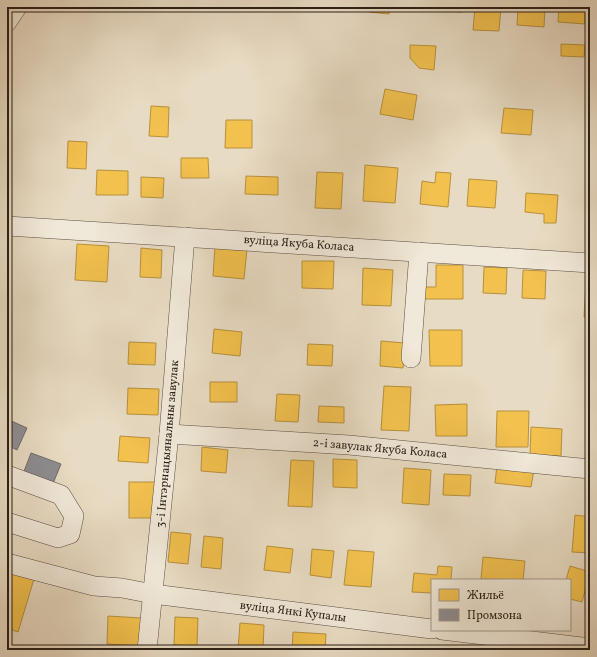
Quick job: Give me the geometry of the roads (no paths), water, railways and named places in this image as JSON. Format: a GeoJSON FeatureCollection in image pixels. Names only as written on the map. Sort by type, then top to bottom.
{"type":"FeatureCollection","features":[{"type":"Feature","properties":{"kind":"street"},"geometry":{"type":"LineString","coordinates":[[7,22],[17,7]]}},
{"type":"Feature","properties":{"kind":"street","name":"вуліца Якуба Коласа"},"geometry":{"type":"LineString","coordinates":[[7,226],[590,263]]}},
{"type":"Feature","properties":{"kind":"street","name":"3-і Інтэрнацыянальны завулак"},"geometry":{"type":"LineString","coordinates":[[147,650],[170,434],[185,237]]}},
{"type":"Feature","properties":{"kind":"street"},"geometry":{"type":"LineString","coordinates":[[411,358],[419,252]]}},
{"type":"Feature","properties":{"kind":"street","name":"2-і завулак Якуба Коласа"},"geometry":{"type":"LineString","coordinates":[[170,434],[349,445],[590,470]]}},
{"type":"Feature","properties":{"kind":"street"},"geometry":{"type":"LineString","coordinates":[[7,475],[61,495],[74,516],[70,534],[58,538],[7,522]]}},
{"type":"Feature","properties":{"kind":"street","name":"вуліца Янкі Купалы"},"geometry":{"type":"LineString","coordinates":[[7,563],[94,586],[122,588],[153,594],[431,629]]}},
{"type":"Feature","properties":{"kind":"street"},"geometry":{"type":"LineString","coordinates":[[450,631],[590,648]]}}]}
